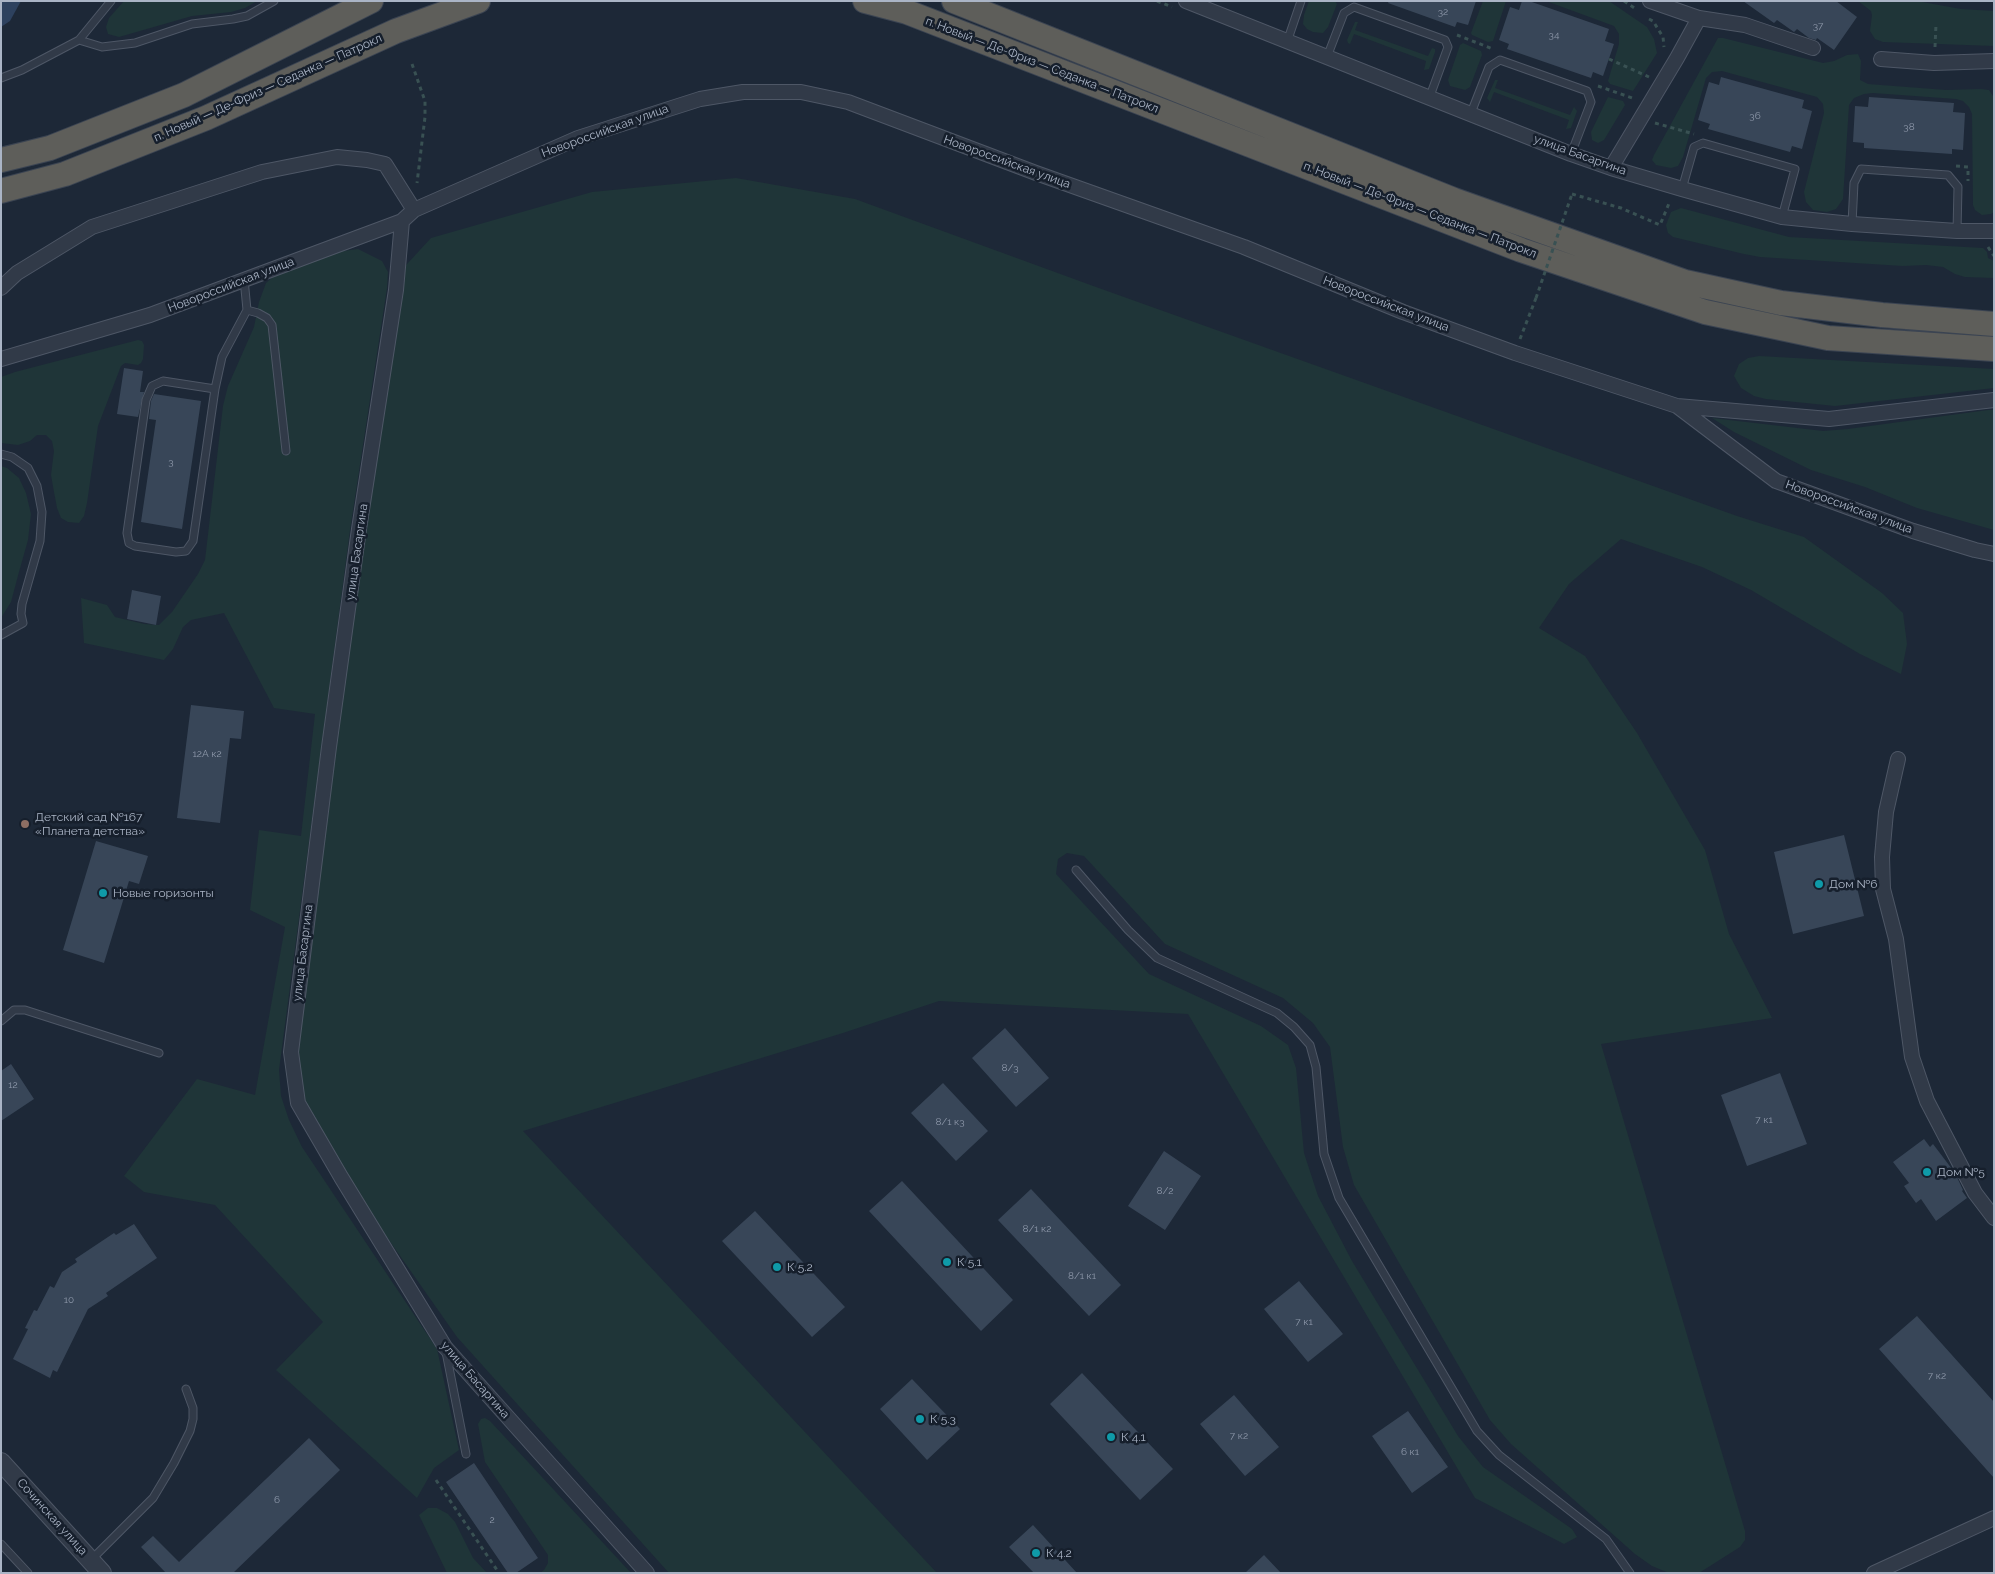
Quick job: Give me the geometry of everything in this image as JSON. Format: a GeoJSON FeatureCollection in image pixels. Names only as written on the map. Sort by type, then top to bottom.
{"type":"FeatureCollection","features":[{"type":"Feature","properties":{"kind":"highway"},"geometry":{"type":"LineString","coordinates":[[1,160],[50,148],[184,95],[371,1]]}},
{"type":"Feature","properties":{"kind":"highway","name":"п. Новый — Де-Фриз — Седанка — Патрокл"},"geometry":{"type":"LineString","coordinates":[[1,191],[65,174],[198,122],[396,31],[478,1]]}},
{"type":"Feature","properties":{"kind":"highway","name":"п. Новый — Де-Фриз — Седанка — Патрокл"},"geometry":{"type":"LineString","coordinates":[[865,1],[907,12],[1521,250],[1705,312],[1828,338],[1994,349]]}},
{"type":"Feature","properties":{"kind":"highway","name":"п. Новый — Де-Фриз — Седанка — Патрокл"},"geometry":{"type":"LineString","coordinates":[[954,1],[1454,200],[1685,282],[1781,303],[1882,315],[1994,324]]}},
{"type":"Feature","properties":{"kind":"street"},"geometry":{"type":"LineString","coordinates":[[1650,1],[1699,18],[1745,25],[1813,48]]}},
{"type":"Feature","properties":{"kind":"street","name":"улица Басаргина"},"geometry":{"type":"LineString","coordinates":[[1188,2],[1286,42],[1430,96],[1571,154],[1682,189],[1782,216],[1852,224],[1956,231],[1994,231]]}},
{"type":"Feature","properties":{"kind":"street"},"geometry":{"type":"LineString","coordinates":[[1611,168],[1699,18]]}},
{"type":"Feature","properties":{"kind":"street"},"geometry":{"type":"LineString","coordinates":[[1881,59],[1934,63],[1994,61]]}},
{"type":"Feature","properties":{"kind":"street","name":"Новороссийская улица"},"geometry":{"type":"LineString","coordinates":[[1,360],[150,316],[402,221],[414,210],[578,138],[700,99],[743,92],[801,92],[848,102],[1036,173],[1244,247],[1431,322],[1515,353],[1677,406],[1776,481],[1913,530],[1975,550],[1994,554]]}},
{"type":"Feature","properties":{"kind":"street"},"geometry":{"type":"LineString","coordinates":[[1,288],[18,273],[92,227],[262,172],[338,157],[385,164],[414,210]]}},
{"type":"Feature","properties":{"kind":"street","name":"улица Басаргина"},"geometry":{"type":"LineString","coordinates":[[402,221],[396,290],[359,530],[329,747],[291,1052],[298,1103],[341,1178],[445,1347],[647,1573]]}},
{"type":"Feature","properties":{"kind":"street"},"geometry":{"type":"LineString","coordinates":[[1677,406],[1829,419],[1994,400]]}},
{"type":"Feature","properties":{"kind":"street"},"geometry":{"type":"LineString","coordinates":[[1898,759],[1886,812],[1882,857],[1883,889],[1896,940],[1912,1058],[1931,1109],[1975,1193],[1994,1218]]}},
{"type":"Feature","properties":{"kind":"street","name":"Сочинская улица"},"geometry":{"type":"LineString","coordinates":[[1,1462],[96,1566]]}},
{"type":"Feature","properties":{"kind":"street"},"geometry":{"type":"LineString","coordinates":[[1874,1573],[1994,1518]]}},
{"type":"Feature","properties":{"kind":"lane"},"geometry":{"type":"LineString","coordinates":[[1,78],[22,70],[79,40],[111,1]]}},
{"type":"Feature","properties":{"kind":"lane"},"geometry":{"type":"LineString","coordinates":[[79,40],[102,48],[135,43],[192,24],[233,20],[247,16],[274,1]]}},
{"type":"Feature","properties":{"kind":"lane"},"geometry":{"type":"LineString","coordinates":[[1286,42],[1301,1]]}},
{"type":"Feature","properties":{"kind":"lane"},"geometry":{"type":"LineString","coordinates":[[1327,57],[1344,13],[1354,7],[1445,40],[1448,48],[1430,96]]}},
{"type":"Feature","properties":{"kind":"lane"},"geometry":{"type":"LineString","coordinates":[[1471,113],[1489,67],[1500,60],[1587,92],[1591,102],[1571,154]]}},
{"type":"Feature","properties":{"kind":"lane"},"geometry":{"type":"LineString","coordinates":[[1682,189],[1694,148],[1703,143],[1722,148],[1795,169],[1782,216]]}},
{"type":"Feature","properties":{"kind":"lane"},"geometry":{"type":"LineString","coordinates":[[1852,224],[1854,183],[1861,169],[1938,174],[1948,175],[1958,187],[1956,231]]}},
{"type":"Feature","properties":{"kind":"lane"},"geometry":{"type":"LineString","coordinates":[[215,389],[162,381],[152,386],[146,400],[127,533],[129,543],[135,546],[176,552],[186,551],[193,541],[215,389],[222,357],[246,310],[244,279]]}},
{"type":"Feature","properties":{"kind":"lane"},"geometry":{"type":"LineString","coordinates":[[246,310],[258,312],[272,324],[286,450]]}},
{"type":"Feature","properties":{"kind":"lane"},"geometry":{"type":"LineString","coordinates":[[1,454],[12,457],[28,468],[37,486],[42,512],[40,541],[22,604],[21,614],[23,623],[1,636]]}},
{"type":"Feature","properties":{"kind":"lane"},"geometry":{"type":"LineString","coordinates":[[1076,870],[1128,930],[1157,958],[1277,1013],[1310,1044],[1316,1067],[1324,1154],[1339,1198],[1477,1431],[1498,1455],[1606,1539],[1630,1573]]}},
{"type":"Feature","properties":{"kind":"lane"},"geometry":{"type":"LineString","coordinates":[[1,1021],[14,1010],[25,1010],[159,1052]]}},
{"type":"Feature","properties":{"kind":"lane"},"geometry":{"type":"LineString","coordinates":[[445,1347],[466,1454]]}},
{"type":"Feature","properties":{"kind":"lane"},"geometry":{"type":"LineString","coordinates":[[96,1566],[153,1498],[174,1464],[190,1431],[193,1419],[193,1408],[186,1389]]}},
{"type":"Feature","properties":{"kind":"lane"},"geometry":{"type":"LineString","coordinates":[[1,1544],[28,1573]]}},
{"type":"Feature","properties":{"kind":"path"},"geometry":{"type":"LineString","coordinates":[[1624,1],[1639,11]]}},
{"type":"Feature","properties":{"kind":"path"},"geometry":{"type":"LineString","coordinates":[[1646,16],[1653,21],[1663,37],[1665,52]]}},
{"type":"Feature","properties":{"kind":"path"},"geometry":{"type":"LineString","coordinates":[[1934,63],[1936,24]]}},
{"type":"Feature","properties":{"kind":"path"},"geometry":{"type":"LineString","coordinates":[[1465,38],[1500,52]]}},
{"type":"Feature","properties":{"kind":"path"},"geometry":{"type":"LineString","coordinates":[[1609,59],[1650,78]]}},
{"type":"Feature","properties":{"kind":"path"},"geometry":{"type":"LineString","coordinates":[[412,64],[425,101],[425,117],[414,210]]}},
{"type":"Feature","properties":{"kind":"path"},"geometry":{"type":"LineString","coordinates":[[1524,329],[1572,194],[1621,208],[1660,225],[1670,200]]}},
{"type":"Feature","properties":{"kind":"path"},"geometry":{"type":"LineString","coordinates":[[436,1480],[499,1573]]}},
{"type":"Feature","properties":{"kind":"green space"},"geometry":{"type":"Polygon","coordinates":[[[124,1],[257,1],[245,8],[231,12],[192,16],[119,37],[108,34],[106,27],[109,18],[124,1]]]}},
{"type":"Feature","properties":{"kind":"green space"},"geometry":{"type":"Polygon","coordinates":[[[1309,1],[1335,1],[1337,4],[1328,27],[1323,33],[1313,32],[1303,24],[1309,1]]]}},
{"type":"Feature","properties":{"kind":"green space"},"geometry":{"type":"Polygon","coordinates":[[[1483,1],[1506,1],[1493,41],[1488,42],[1471,33],[1483,1]]]}},
{"type":"Feature","properties":{"kind":"green space"},"geometry":{"type":"Polygon","coordinates":[[[1546,1],[1609,1],[1647,27],[1654,39],[1657,53],[1633,91],[1610,84],[1608,81],[1619,44],[1619,34],[1614,26],[1546,1]]]}},
{"type":"Feature","properties":{"kind":"green space"},"geometry":{"type":"Polygon","coordinates":[[[1858,1],[1917,1],[1961,9],[1994,11],[1994,46],[1883,42],[1875,39],[1870,31],[1871,11],[1858,1]]]}},
{"type":"Feature","properties":{"kind":"green space"},"geometry":{"type":"Polygon","coordinates":[[[1355,22],[1358,22],[1355,30],[1428,56],[1432,48],[1435,49],[1429,69],[1424,70],[1426,61],[1354,34],[1350,44],[1348,43],[1347,40],[1355,22]]]}},
{"type":"Feature","properties":{"kind":"green space"},"geometry":{"type":"Polygon","coordinates":[[[1718,38],[1823,63],[1834,61],[1847,55],[1858,54],[1861,61],[1860,80],[1868,84],[1946,90],[1989,90],[1993,96],[1994,120],[1994,212],[1982,215],[1975,210],[1973,205],[1972,114],[1969,107],[1963,101],[1956,99],[1873,93],[1854,98],[1849,105],[1843,199],[1836,209],[1827,212],[1813,210],[1806,202],[1804,192],[1824,113],[1823,104],[1817,97],[1722,71],[1712,72],[1706,78],[1683,157],[1678,166],[1671,168],[1656,165],[1652,160],[1654,155],[1718,38]]]}},
{"type":"Feature","properties":{"kind":"green space"},"geometry":{"type":"Polygon","coordinates":[[[1463,43],[1481,51],[1482,55],[1470,87],[1465,90],[1450,86],[1448,80],[1460,45],[1463,43]]]}},
{"type":"Feature","properties":{"kind":"green space"},"geometry":{"type":"Polygon","coordinates":[[[1495,80],[1498,80],[1495,88],[1570,115],[1574,107],[1577,111],[1571,128],[1566,129],[1569,120],[1494,92],[1490,102],[1487,98],[1495,80]]]}},
{"type":"Feature","properties":{"kind":"green space"},"geometry":{"type":"Polygon","coordinates":[[[1608,97],[1623,101],[1625,105],[1604,140],[1598,143],[1592,140],[1591,132],[1608,97]]]}},
{"type":"Feature","properties":{"kind":"green space"},"geometry":{"type":"Polygon","coordinates":[[[736,178],[855,199],[1737,516],[1804,537],[1882,593],[1903,613],[1907,644],[1901,674],[1860,654],[1751,590],[1702,567],[1621,539],[1569,584],[1539,628],[1585,656],[1637,733],[1705,850],[1729,934],[1772,1018],[1601,1044],[1745,1531],[1745,1540],[1740,1547],[1699,1573],[1669,1573],[1652,1566],[1635,1554],[1511,1444],[1490,1420],[1354,1185],[1343,1147],[1330,1047],[1313,1023],[1283,998],[1165,944],[1084,856],[1067,853],[1058,859],[1056,874],[1149,974],[1261,1026],[1288,1045],[1296,1068],[1304,1153],[1318,1196],[1352,1261],[1458,1436],[1483,1467],[1572,1529],[1577,1537],[1564,1544],[1475,1498],[1188,1014],[939,1001],[843,1033],[523,1131],[937,1573],[669,1573],[457,1337],[332,1159],[305,1100],[295,1059],[396,276],[431,238],[592,192],[736,178]]]}},
{"type":"Feature","properties":{"kind":"green space"},"geometry":{"type":"Polygon","coordinates":[[[1681,208],[1789,237],[1983,248],[1987,252],[1988,258],[1994,261],[1994,278],[1965,277],[1943,267],[1926,265],[1903,266],[1760,257],[1744,254],[1673,237],[1668,233],[1666,225],[1671,212],[1681,208]]]}},
{"type":"Feature","properties":{"kind":"green space"},"geometry":{"type":"Polygon","coordinates":[[[358,249],[382,261],[388,272],[387,288],[350,530],[279,1070],[281,1096],[289,1120],[302,1147],[437,1349],[459,1450],[434,1468],[417,1498],[276,1370],[323,1322],[215,1205],[144,1192],[124,1176],[197,1079],[255,1095],[285,927],[250,910],[259,830],[301,836],[315,714],[274,708],[224,613],[191,620],[183,627],[173,649],[164,660],[84,643],[81,598],[107,605],[115,617],[144,624],[159,625],[172,612],[198,574],[205,560],[223,406],[228,386],[254,327],[259,302],[266,283],[274,276],[336,252],[358,249]]]}},
{"type":"Feature","properties":{"kind":"green space"},"geometry":{"type":"Polygon","coordinates":[[[138,340],[142,341],[144,345],[143,359],[138,365],[125,363],[121,366],[98,426],[84,516],[79,523],[68,522],[61,518],[57,508],[51,475],[54,451],[52,441],[46,435],[37,435],[30,441],[18,445],[1,443],[1,377],[138,340]]]}},
{"type":"Feature","properties":{"kind":"green space"},"geometry":{"type":"Polygon","coordinates":[[[1759,356],[1994,369],[1994,388],[1835,406],[1766,399],[1754,396],[1741,388],[1734,376],[1739,364],[1748,358],[1759,356]]]}},
{"type":"Feature","properties":{"kind":"green space"},"geometry":{"type":"Polygon","coordinates":[[[1994,410],[1994,530],[1917,508],[1865,487],[1811,470],[1734,432],[1712,418],[1823,431],[1994,410]]]}},
{"type":"Feature","properties":{"kind":"green space"},"geometry":{"type":"Polygon","coordinates":[[[1,466],[7,468],[19,478],[26,493],[31,514],[28,540],[11,602],[1,618],[1,466]]]}},
{"type":"Feature","properties":{"kind":"green space"},"geometry":{"type":"Polygon","coordinates":[[[485,1418],[490,1421],[631,1573],[540,1573],[548,1563],[548,1555],[485,1462],[478,1424],[481,1419],[485,1418]]]}},
{"type":"Feature","properties":{"kind":"green space"},"geometry":{"type":"Polygon","coordinates":[[[428,1508],[437,1508],[448,1514],[455,1522],[473,1558],[487,1573],[447,1573],[419,1515],[428,1508]]]}},
{"type":"Feature","properties":{"kind":"water"},"geometry":{"type":"Polygon","coordinates":[[[1,1],[21,1],[10,21],[1,27],[1,1]]]}},
{"type":"Feature","properties":{"kind":"building"},"geometry":{"type":"Polygon","coordinates":[[[1389,1],[1476,1],[1468,25],[1457,22],[1455,27],[1388,3],[1389,1]]]}},
{"type":"Feature","properties":{"kind":"building"},"geometry":{"type":"Polygon","coordinates":[[[1522,1],[1529,1],[1609,29],[1605,41],[1614,44],[1603,76],[1593,72],[1591,78],[1507,49],[1509,44],[1499,40],[1510,7],[1519,10],[1522,1]]]}},
{"type":"Feature","properties":{"kind":"building"},"geometry":{"type":"Polygon","coordinates":[[[1743,1],[1836,1],[1857,17],[1834,50],[1817,38],[1816,40],[1809,38],[1797,29],[1794,32],[1777,20],[1774,23],[1743,1]]]}},
{"type":"Feature","properties":{"kind":"building"},"geometry":{"type":"Polygon","coordinates":[[[1721,77],[1804,100],[1802,108],[1812,111],[1802,149],[1792,146],[1790,152],[1708,129],[1710,124],[1698,120],[1709,82],[1719,85],[1721,77]]]}},
{"type":"Feature","properties":{"kind":"building"},"geometry":{"type":"Polygon","coordinates":[[[1869,97],[1954,103],[1953,112],[1965,113],[1963,150],[1952,149],[1952,154],[1864,148],[1864,143],[1853,142],[1855,106],[1868,107],[1869,97]]]}},
{"type":"Feature","properties":{"kind":"building"},"geometry":{"type":"Polygon","coordinates":[[[124,368],[143,371],[140,392],[144,392],[138,417],[117,414],[124,368]]]}},
{"type":"Feature","properties":{"kind":"building"},"geometry":{"type":"Polygon","coordinates":[[[154,394],[201,401],[182,529],[141,522],[156,420],[149,419],[151,401],[154,394]]]}},
{"type":"Feature","properties":{"kind":"building"},"geometry":{"type":"Polygon","coordinates":[[[132,590],[161,596],[156,625],[127,619],[132,590]]]}},
{"type":"Feature","properties":{"kind":"building"},"geometry":{"type":"Polygon","coordinates":[[[191,705],[244,711],[241,739],[230,738],[220,823],[177,818],[191,705]]]}},
{"type":"Feature","properties":{"kind":"building","name":"Дом №6"},"geometry":{"type":"Polygon","coordinates":[[[1844,835],[1864,916],[1793,934],[1774,852],[1844,835]]]}},
{"type":"Feature","properties":{"kind":"building","name":"Новые горизонты"},"geometry":{"type":"Polygon","coordinates":[[[96,841],[148,856],[139,884],[129,881],[104,963],[63,950],[96,841]]]}},
{"type":"Feature","properties":{"kind":"building"},"geometry":{"type":"Polygon","coordinates":[[[1005,1028],[1049,1078],[1016,1107],[972,1058],[1005,1028]]]}},
{"type":"Feature","properties":{"kind":"building"},"geometry":{"type":"Polygon","coordinates":[[[11,1064],[34,1099],[1,1121],[1,1071],[11,1064]]]}},
{"type":"Feature","properties":{"kind":"building"},"geometry":{"type":"Polygon","coordinates":[[[1780,1073],[1807,1144],[1747,1166],[1721,1095],[1780,1073]]]}},
{"type":"Feature","properties":{"kind":"building"},"geometry":{"type":"Polygon","coordinates":[[[943,1083],[988,1131],[956,1161],[911,1113],[943,1083]]]}},
{"type":"Feature","properties":{"kind":"building","name":"Дом №5"},"geometry":{"type":"Polygon","coordinates":[[[1924,1139],[1930,1147],[1933,1144],[1955,1173],[1967,1198],[1936,1221],[1921,1199],[1916,1203],[1904,1186],[1909,1183],[1893,1162],[1924,1139]]]}},
{"type":"Feature","properties":{"kind":"building"},"geometry":{"type":"Polygon","coordinates":[[[1164,1151],[1201,1176],[1165,1230],[1128,1206],[1164,1151]]]}},
{"type":"Feature","properties":{"kind":"building","name":"К 5.1"},"geometry":{"type":"Polygon","coordinates":[[[902,1181],[1013,1300],[981,1331],[869,1211],[902,1181]]]}},
{"type":"Feature","properties":{"kind":"building"},"geometry":{"type":"Polygon","coordinates":[[[1031,1189],[1121,1285],[1089,1316],[998,1220],[1031,1189]]]}},
{"type":"Feature","properties":{"kind":"building","name":"К 5.2"},"geometry":{"type":"Polygon","coordinates":[[[755,1211],[845,1307],[812,1337],[722,1241],[755,1211]]]}},
{"type":"Feature","properties":{"kind":"building"},"geometry":{"type":"Polygon","coordinates":[[[134,1224],[157,1258],[106,1293],[108,1296],[88,1309],[57,1372],[53,1370],[50,1378],[13,1359],[28,1329],[25,1328],[34,1310],[37,1311],[50,1286],[54,1288],[62,1272],[77,1262],[75,1259],[114,1233],[116,1235],[134,1224]]]}},
{"type":"Feature","properties":{"kind":"building"},"geometry":{"type":"Polygon","coordinates":[[[1299,1281],[1343,1334],[1308,1362],[1264,1309],[1299,1281]]]}},
{"type":"Feature","properties":{"kind":"building"},"geometry":{"type":"Polygon","coordinates":[[[1917,1316],[1994,1402],[1994,1478],[1879,1349],[1917,1316]]]}},
{"type":"Feature","properties":{"kind":"building","name":"К 4.1"},"geometry":{"type":"Polygon","coordinates":[[[1082,1373],[1173,1469],[1140,1500],[1050,1404],[1082,1373]]]}},
{"type":"Feature","properties":{"kind":"building","name":"К 5.3"},"geometry":{"type":"Polygon","coordinates":[[[912,1379],[960,1429],[927,1460],[880,1409],[912,1379]]]}},
{"type":"Feature","properties":{"kind":"building"},"geometry":{"type":"Polygon","coordinates":[[[1234,1395],[1279,1447],[1245,1476],[1200,1424],[1234,1395]]]}},
{"type":"Feature","properties":{"kind":"building"},"geometry":{"type":"Polygon","coordinates":[[[1408,1411],[1448,1467],[1412,1493],[1372,1436],[1408,1411]]]}},
{"type":"Feature","properties":{"kind":"building"},"geometry":{"type":"Polygon","coordinates":[[[309,1438],[340,1470],[233,1573],[166,1573],[141,1547],[153,1536],[179,1562],[309,1438]]]}},
{"type":"Feature","properties":{"kind":"building"},"geometry":{"type":"Polygon","coordinates":[[[474,1463],[538,1558],[516,1573],[508,1573],[446,1482],[474,1463]]]}},
{"type":"Feature","properties":{"kind":"building","name":"К 4.2"},"geometry":{"type":"Polygon","coordinates":[[[1033,1525],[1077,1573],[1034,1573],[1009,1547],[1033,1525]]]}},
{"type":"Feature","properties":{"kind":"building"},"geometry":{"type":"Polygon","coordinates":[[[1264,1555],[1281,1573],[1245,1573],[1264,1555]]]}},
{"type":"Feature","properties":{"kind":"place","name":"Детский сад №167 «Планета детства»"},"geometry":{"type":"Point","coordinates":[25,824]}},
{"type":"Feature","properties":{"kind":"place","name":"Дом №6"},"geometry":{"type":"Point","coordinates":[1819,884]}},
{"type":"Feature","properties":{"kind":"place","name":"Новые горизонты"},"geometry":{"type":"Point","coordinates":[103,893]}},
{"type":"Feature","properties":{"kind":"place","name":"Дом №5"},"geometry":{"type":"Point","coordinates":[1927,1172]}},
{"type":"Feature","properties":{"kind":"place","name":"К 5.1"},"geometry":{"type":"Point","coordinates":[947,1262]}},
{"type":"Feature","properties":{"kind":"place","name":"К 5.2"},"geometry":{"type":"Point","coordinates":[777,1267]}},
{"type":"Feature","properties":{"kind":"place","name":"К 5.3"},"geometry":{"type":"Point","coordinates":[920,1419]}},
{"type":"Feature","properties":{"kind":"place","name":"К 4.1"},"geometry":{"type":"Point","coordinates":[1111,1437]}},
{"type":"Feature","properties":{"kind":"place","name":"К 4.2"},"geometry":{"type":"Point","coordinates":[1036,1553]}}]}
